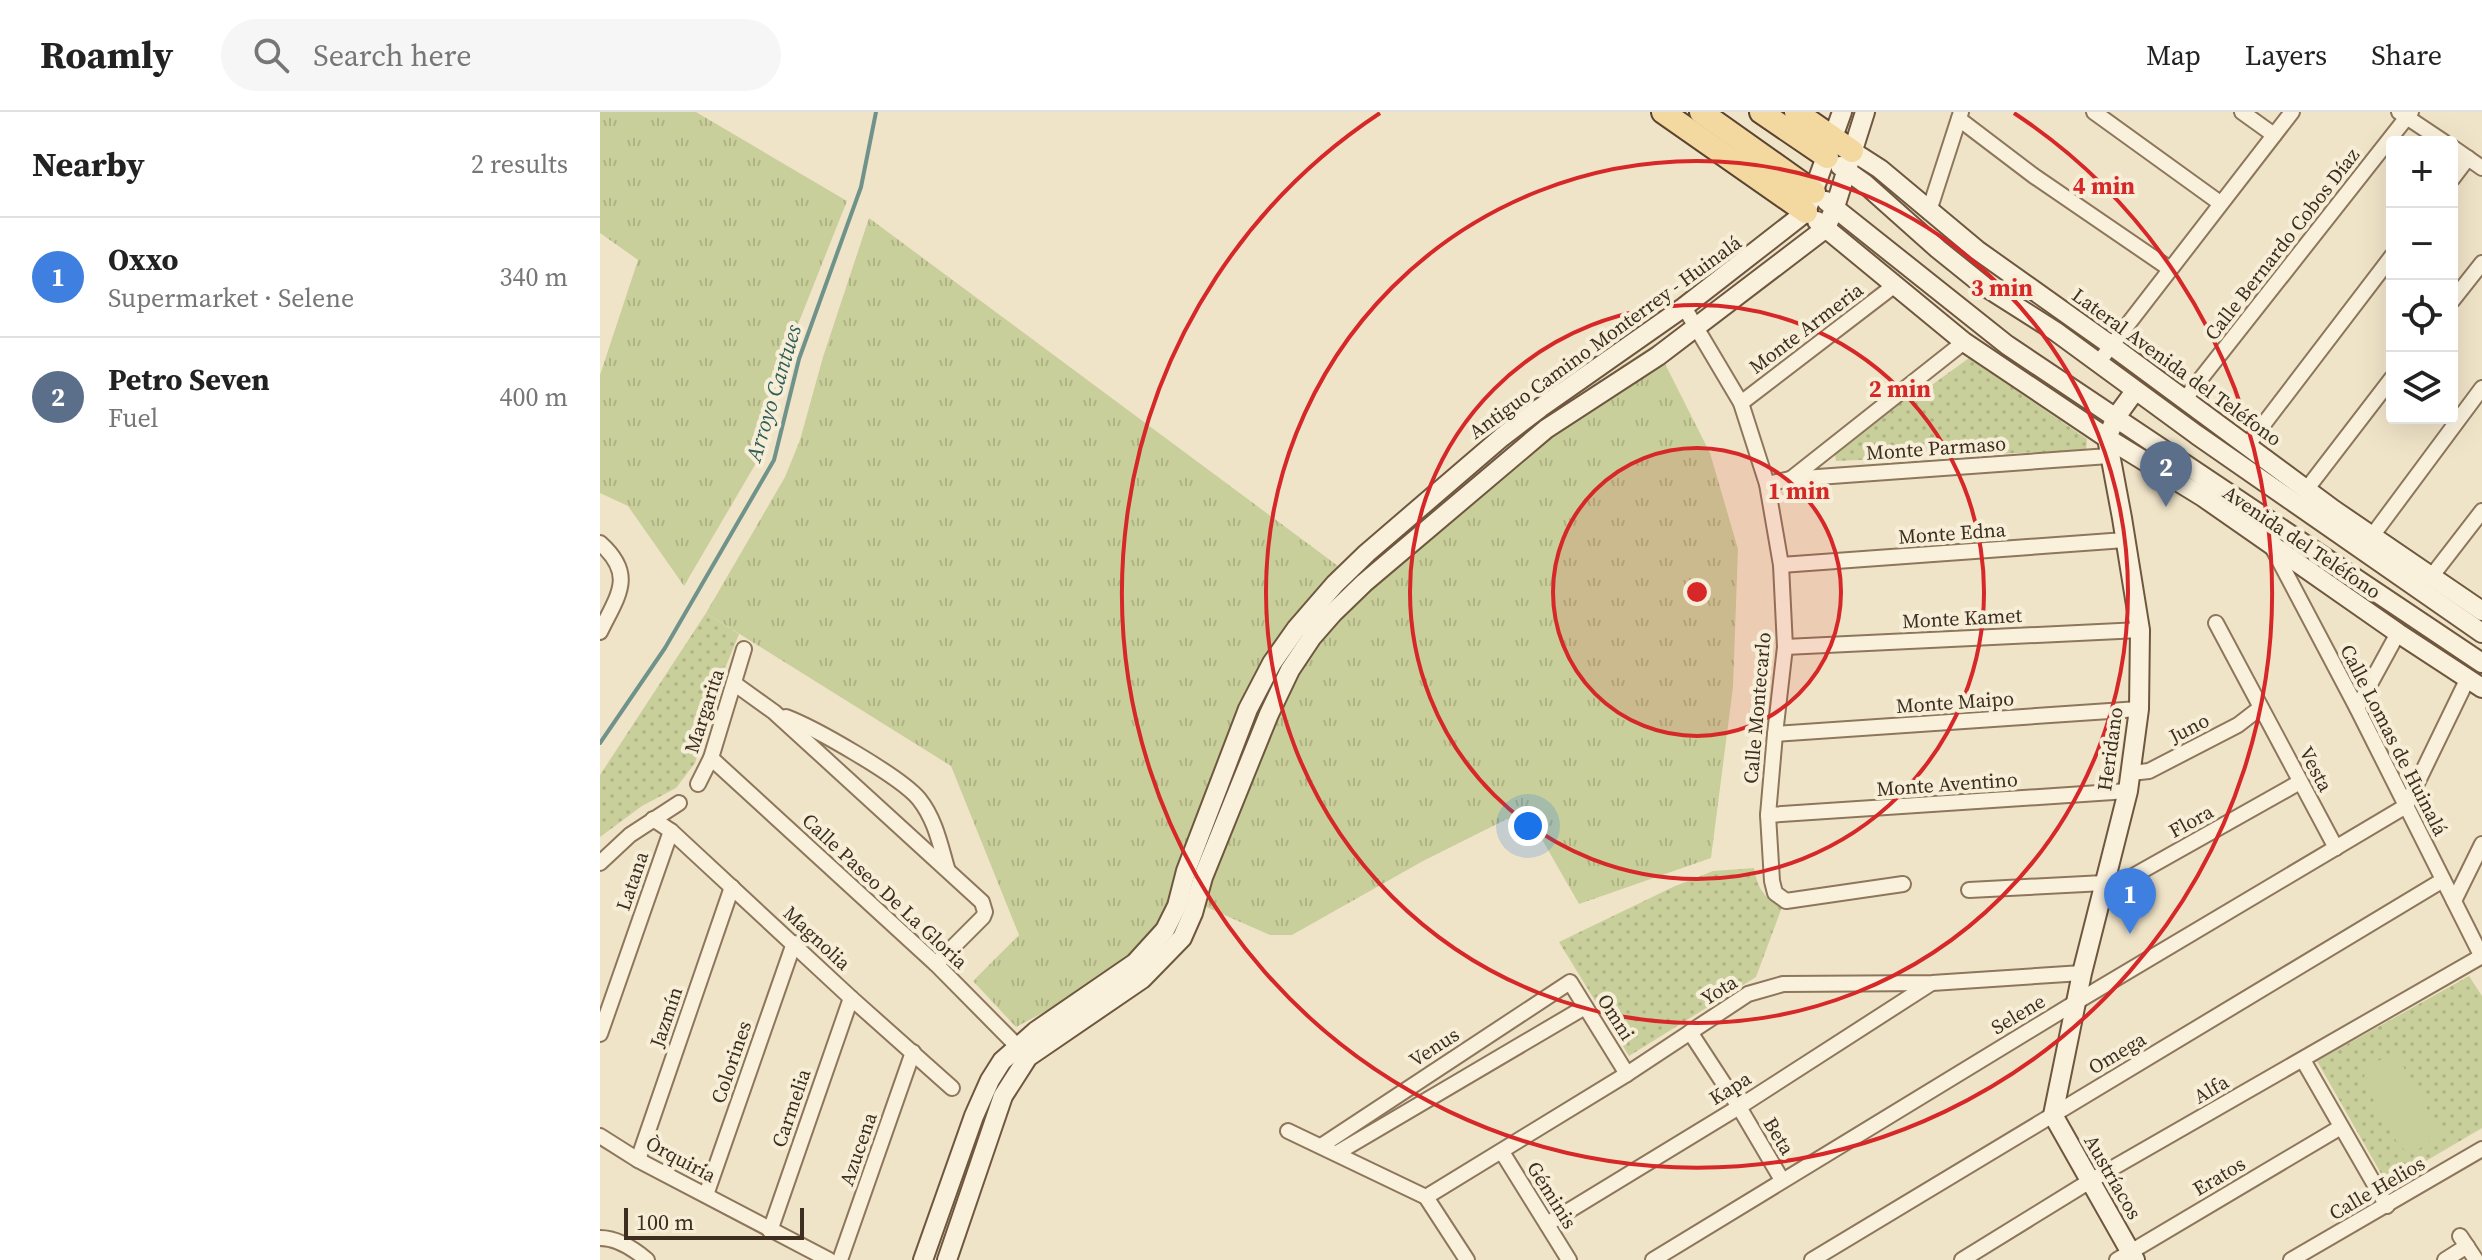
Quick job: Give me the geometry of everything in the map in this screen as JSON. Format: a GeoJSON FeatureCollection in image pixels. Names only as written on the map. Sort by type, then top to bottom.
{"type":"FeatureCollection","features":[{"type":"Feature","properties":{"kind":"main road"},"geometry":{"type":"LineString","coordinates":[[1663,112],[1810,202]]}},
{"type":"Feature","properties":{"kind":"main road"},"geometry":{"type":"LineString","coordinates":[[1701,112],[1810,202]]}},
{"type":"Feature","properties":{"kind":"main road"},"geometry":{"type":"LineString","coordinates":[[1761,112],[1840,154]]}},
{"type":"Feature","properties":{"kind":"main road"},"geometry":{"type":"LineString","coordinates":[[1796,112],[1840,154]]}},
{"type":"Feature","properties":{"kind":"street"},"geometry":{"type":"LineString","coordinates":[[1826,228],[1835,207],[1842,112]]}},
{"type":"Feature","properties":{"kind":"street"},"geometry":{"type":"LineString","coordinates":[[1865,112],[1810,202],[1826,228],[1964,342],[2108,447],[2203,497],[2475,683],[2406,806]]}},
{"type":"Feature","properties":{"kind":"street"},"geometry":{"type":"LineString","coordinates":[[2094,112],[2220,203]]}},
{"type":"Feature","properties":{"kind":"street"},"geometry":{"type":"LineString","coordinates":[[2242,112],[2274,135]]}},
{"type":"Feature","properties":{"kind":"street"},"geometry":{"type":"LineString","coordinates":[[2098,363],[2292,112]]}},
{"type":"Feature","properties":{"kind":"street"},"geometry":{"type":"LineString","coordinates":[[2406,114],[2436,136]]}},
{"type":"Feature","properties":{"kind":"street","name":"Calle Bernardo Cobos Díaz"},"geometry":{"type":"LineString","coordinates":[[2184,400],[2406,114]]}},
{"type":"Feature","properties":{"kind":"street"},"geometry":{"type":"LineString","coordinates":[[1929,211],[1960,115],[2034,176],[2170,269]]}},
{"type":"Feature","properties":{"kind":"street"},"geometry":{"type":"LineString","coordinates":[[2458,151],[2482,168]]}},
{"type":"Feature","properties":{"kind":"street","name":"Avenida del Teléfono"},"geometry":{"type":"LineString","coordinates":[[1840,154],[1864,183],[1961,268],[2055,331],[2135,391],[2328,516],[2482,633]]}},
{"type":"Feature","properties":{"kind":"street","name":"Lateral Avenida del Teléfono"},"geometry":{"type":"LineString","coordinates":[[1840,154],[1880,169],[1977,250],[2306,490],[2328,516],[2372,536],[2482,611]]}},
{"type":"Feature","properties":{"kind":"street"},"geometry":{"type":"LineString","coordinates":[[2458,171],[2468,158]]}},
{"type":"Feature","properties":{"kind":"street","name":"Avenida del Teléfono"},"geometry":{"type":"LineString","coordinates":[[1810,202],[1835,207],[1971,319],[2024,357],[2482,663]]}},
{"type":"Feature","properties":{"kind":"street","name":"Antiguo Camino Monterrey - Huinalá"},"geometry":{"type":"LineString","coordinates":[[947,1260],[992,1124],[1022,1052],[1036,1031],[1135,963],[1165,930],[1177,906],[1186,871],[1248,709],[1272,663],[1296,629],[1367,553],[1502,437],[1684,307],[1810,202]]}},
{"type":"Feature","properties":{"kind":"street","name":"Antiguo Camino Monterrey - Huinalá"},"geometry":{"type":"LineString","coordinates":[[923,1260],[974,1116],[1002,1061],[1142,979],[1182,938],[1203,877],[1269,714],[1290,670],[1333,613],[1364,583],[1546,429],[1697,327],[1826,228]]}},
{"type":"Feature","properties":{"kind":"street"},"geometry":{"type":"LineString","coordinates":[[2458,293],[2482,263]]}},
{"type":"Feature","properties":{"kind":"street"},"geometry":{"type":"LineString","coordinates":[[2247,446],[2386,264]]}},
{"type":"Feature","properties":{"kind":"street","name":"Monte Armeria"},"geometry":{"type":"LineString","coordinates":[[1741,403],[1895,285]]}},
{"type":"Feature","properties":{"kind":"street","name":"Calle Montecarlo"},"geometry":{"type":"LineString","coordinates":[[1684,307],[1741,403],[1767,484],[1781,565],[1785,647],[1768,815],[1775,893],[1786,901],[1903,884]]}},
{"type":"Feature","properties":{"kind":"street"},"geometry":{"type":"LineString","coordinates":[[1790,479],[1964,342]]}},
{"type":"Feature","properties":{"kind":"street"},"geometry":{"type":"LineString","coordinates":[[2306,490],[2386,386]]}},
{"type":"Feature","properties":{"kind":"street"},"geometry":{"type":"LineString","coordinates":[[2372,536],[2482,388]]}},
{"type":"Feature","properties":{"kind":"street"},"geometry":{"type":"LineString","coordinates":[[2108,447],[2116,417],[2135,391]]}},
{"type":"Feature","properties":{"kind":"street","name":"Monte Parmaso"},"geometry":{"type":"LineString","coordinates":[[1767,484],[1790,479],[2108,447]]}},
{"type":"Feature","properties":{"kind":"street","name":"Heridano"},"geometry":{"type":"LineString","coordinates":[[2053,1115],[2082,973],[2129,782],[2139,709],[2140,630],[2108,447]]}},
{"type":"Feature","properties":{"kind":"street"},"geometry":{"type":"LineString","coordinates":[[2431,577],[2482,511]]}},
{"type":"Feature","properties":{"kind":"street","name":"Monte Edna"},"geometry":{"type":"LineString","coordinates":[[1781,565],[2125,540]]}},
{"type":"Feature","properties":{"kind":"street","name":"Calle Lomas de Huinalá"},"geometry":{"type":"LineString","coordinates":[[2269,542],[2482,956]]}},
{"type":"Feature","properties":{"kind":"street"},"geometry":{"type":"LineString","coordinates":[[600,543],[617,560],[622,580],[600,632]]}},
{"type":"Feature","properties":{"kind":"street","name":"Vesta"},"geometry":{"type":"LineString","coordinates":[[2216,623],[2336,848]]}},
{"type":"Feature","properties":{"kind":"street","name":"Monte Kamet"},"geometry":{"type":"LineString","coordinates":[[1785,647],[2140,630]]}},
{"type":"Feature","properties":{"kind":"street"},"geometry":{"type":"LineString","coordinates":[[2357,708],[2398,633]]}},
{"type":"Feature","properties":{"kind":"street","name":"Margarita"},"geometry":{"type":"LineString","coordinates":[[698,784],[711,758],[744,649]]}},
{"type":"Feature","properties":{"kind":"street"},"geometry":{"type":"LineString","coordinates":[[735,684],[774,712],[982,902],[983,917],[936,964]]}},
{"type":"Feature","properties":{"kind":"street","name":"Juno"},"geometry":{"type":"LineString","coordinates":[[2129,782],[2238,725],[2260,708]]}},
{"type":"Feature","properties":{"kind":"street","name":"Monte Maipo"},"geometry":{"type":"LineString","coordinates":[[1775,734],[2139,709]]}},
{"type":"Feature","properties":{"kind":"street"},"geometry":{"type":"LineString","coordinates":[[774,712],[816,731],[910,790],[931,818],[947,868]]}},
{"type":"Feature","properties":{"kind":"street","name":"Calle Paseo De La Gloria"},"geometry":{"type":"LineString","coordinates":[[711,758],[936,964],[1022,1052]]}},
{"type":"Feature","properties":{"kind":"street","name":"Monte Aventino"},"geometry":{"type":"LineString","coordinates":[[1768,815],[2129,782]]}},
{"type":"Feature","properties":{"kind":"street","name":"Flora"},"geometry":{"type":"LineString","coordinates":[[2102,889],[2300,782]]}},
{"type":"Feature","properties":{"kind":"street"},"geometry":{"type":"LineString","coordinates":[[600,863],[630,835],[679,803]]}},
{"type":"Feature","properties":{"kind":"street","name":"Selene"},"geometry":{"type":"LineString","coordinates":[[1655,1260],[2078,1001],[2406,806]]}},
{"type":"Feature","properties":{"kind":"street","name":"Magnolia"},"geometry":{"type":"LineString","coordinates":[[653,819],[671,831],[952,1088]]}},
{"type":"Feature","properties":{"kind":"street","name":"Latana"},"geometry":{"type":"LineString","coordinates":[[600,1034],[671,831]]}},
{"type":"Feature","properties":{"kind":"street"},"geometry":{"type":"LineString","coordinates":[[2454,901],[2482,844]]}},
{"type":"Feature","properties":{"kind":"street","name":"Omega"},"geometry":{"type":"LineString","coordinates":[[1812,1260],[2443,880]]}},
{"type":"Feature","properties":{"kind":"street","name":"Jazmín"},"geometry":{"type":"LineString","coordinates":[[638,1160],[732,887]]}},
{"type":"Feature","properties":{"kind":"street"},"geometry":{"type":"LineString","coordinates":[[1969,890],[2102,889]]}},
{"type":"Feature","properties":{"kind":"street","name":"Colorines"},"geometry":{"type":"LineString","coordinates":[[706,1195],[794,943]]}},
{"type":"Feature","properties":{"kind":"street","name":"Alfa"},"geometry":{"type":"LineString","coordinates":[[1962,1260],[2090,1181],[2482,956]]}},
{"type":"Feature","properties":{"kind":"street","name":"Yota"},"geometry":{"type":"LineString","coordinates":[[1426,1197],[1627,1074],[1748,994],[1783,984],[1932,983],[2082,973]]}},
{"type":"Feature","properties":{"kind":"street","name":"Omni"},"geometry":{"type":"LineString","coordinates":[[1570,982],[1627,1074]]}},
{"type":"Feature","properties":{"kind":"street","name":"Venus"},"geometry":{"type":"LineString","coordinates":[[1321,1146],[1570,982]]}},
{"type":"Feature","properties":{"kind":"street","name":"Kapa"},"geometry":{"type":"LineString","coordinates":[[1547,1224],[1739,1107],[1932,983]]}},
{"type":"Feature","properties":{"kind":"street","name":"Carmelia"},"geometry":{"type":"LineString","coordinates":[[770,1231],[851,998]]}},
{"type":"Feature","properties":{"kind":"street","name":"Venus"},"geometry":{"type":"LineString","coordinates":[[1337,1153],[1585,1007]]}},
{"type":"Feature","properties":{"kind":"street","name":"Beta"},"geometry":{"type":"LineString","coordinates":[[1690,1032],[1782,1180]]}},
{"type":"Feature","properties":{"kind":"street","name":"Azucena"},"geometry":{"type":"LineString","coordinates":[[840,1260],[913,1052]]}},
{"type":"Feature","properties":{"kind":"street"},"geometry":{"type":"LineString","coordinates":[[2303,1060],[2387,1206]]}},
{"type":"Feature","properties":{"kind":"street"},"geometry":{"type":"LineString","coordinates":[[974,1116],[985,1114],[992,1124]]}},
{"type":"Feature","properties":{"kind":"street","name":"Austríacos"},"geometry":{"type":"LineString","coordinates":[[2053,1115],[2127,1257]]}},
{"type":"Feature","properties":{"kind":"street","name":"Eratos"},"geometry":{"type":"LineString","coordinates":[[2127,1257],[2341,1127]]}},
{"type":"Feature","properties":{"kind":"street"},"geometry":{"type":"LineString","coordinates":[[1288,1131],[1426,1197],[1467,1260]]}},
{"type":"Feature","properties":{"kind":"street","name":"Òrquiria"},"geometry":{"type":"LineString","coordinates":[[600,1136],[638,1160],[829,1260]]}},
{"type":"Feature","properties":{"kind":"street","name":"Géminis"},"geometry":{"type":"LineString","coordinates":[[1502,1152],[1569,1260]]}},
{"type":"Feature","properties":{"kind":"street","name":"Calle Helios"},"geometry":{"type":"LineString","coordinates":[[2291,1260],[2481,1153]]}},
{"type":"Feature","properties":{"kind":"street"},"geometry":{"type":"LineString","coordinates":[[600,1238],[611,1238],[647,1260]]}},
{"type":"Feature","properties":{"kind":"street"},"geometry":{"type":"LineString","coordinates":[[2445,1260],[2463,1241],[2476,1260]]}},
{"type":"Feature","properties":{"kind":"green space"},"geometry":{"type":"Polygon","coordinates":[[[600,112],[696,112],[847,201],[787,352],[762,453],[684,586],[628,506],[600,493],[600,375],[638,260],[600,233],[600,112]]]}},
{"type":"Feature","properties":{"kind":"green space"},"geometry":{"type":"Polygon","coordinates":[[[869,218],[1338,566],[1283,647],[1174,925],[1054,1021],[1048,1010],[1016,1027],[973,981],[1019,935],[951,766],[706,613],[785,477],[800,440],[823,357],[869,218]]]}},
{"type":"Feature","properties":{"kind":"green space"},"geometry":{"type":"Polygon","coordinates":[[[1655,344],[1710,453],[1738,549],[1733,687],[1711,858],[1579,904],[1536,829],[1525,822],[1507,819],[1423,861],[1292,935],[1270,935],[1204,906],[1250,776],[1312,643],[1361,576],[1541,419],[1655,344]]]}},
{"type":"Feature","properties":{"kind":"green space"},"geometry":{"type":"Polygon","coordinates":[[[1969,358],[2087,439],[2086,450],[1836,461],[1834,447],[1882,411],[1918,395],[1969,358]]]}},
{"type":"Feature","properties":{"kind":"green space"},"geometry":{"type":"Polygon","coordinates":[[[706,613],[739,634],[717,688],[695,763],[676,788],[642,806],[600,837],[600,775],[706,613]]]}},
{"type":"Feature","properties":{"kind":"green space"},"geometry":{"type":"Polygon","coordinates":[[[1754,868],[1762,892],[1782,907],[1756,977],[1629,1056],[1559,942],[1713,871],[1754,868]]]}},
{"type":"Feature","properties":{"kind":"green space"},"geometry":{"type":"Polygon","coordinates":[[[2469,976],[2482,996],[2482,1128],[2387,1184],[2317,1061],[2469,976]]]}},
{"type":"Feature","properties":{"kind":"green space"},"geometry":{"type":"Polygon","coordinates":[[[2387,1056],[2399,1059],[2438,1128],[2438,1134],[2414,1153],[2407,1152],[2398,1144],[2364,1083],[2368,1069],[2387,1056]]]}},
{"type":"Feature","properties":{"kind":"waterway","name":"Arroyo Cantues"},"geometry":{"type":"LineString","coordinates":[[600,743],[665,648],[774,460],[799,359],[861,187],[876,112]]}},
{"type":"Feature","properties":{"kind":"place","name":"Petro Seven"},"geometry":{"type":"Point","coordinates":[2166,507]}},
{"type":"Feature","properties":{"kind":"place","name":"Oxxo"},"geometry":{"type":"Point","coordinates":[2130,934]}}]}
